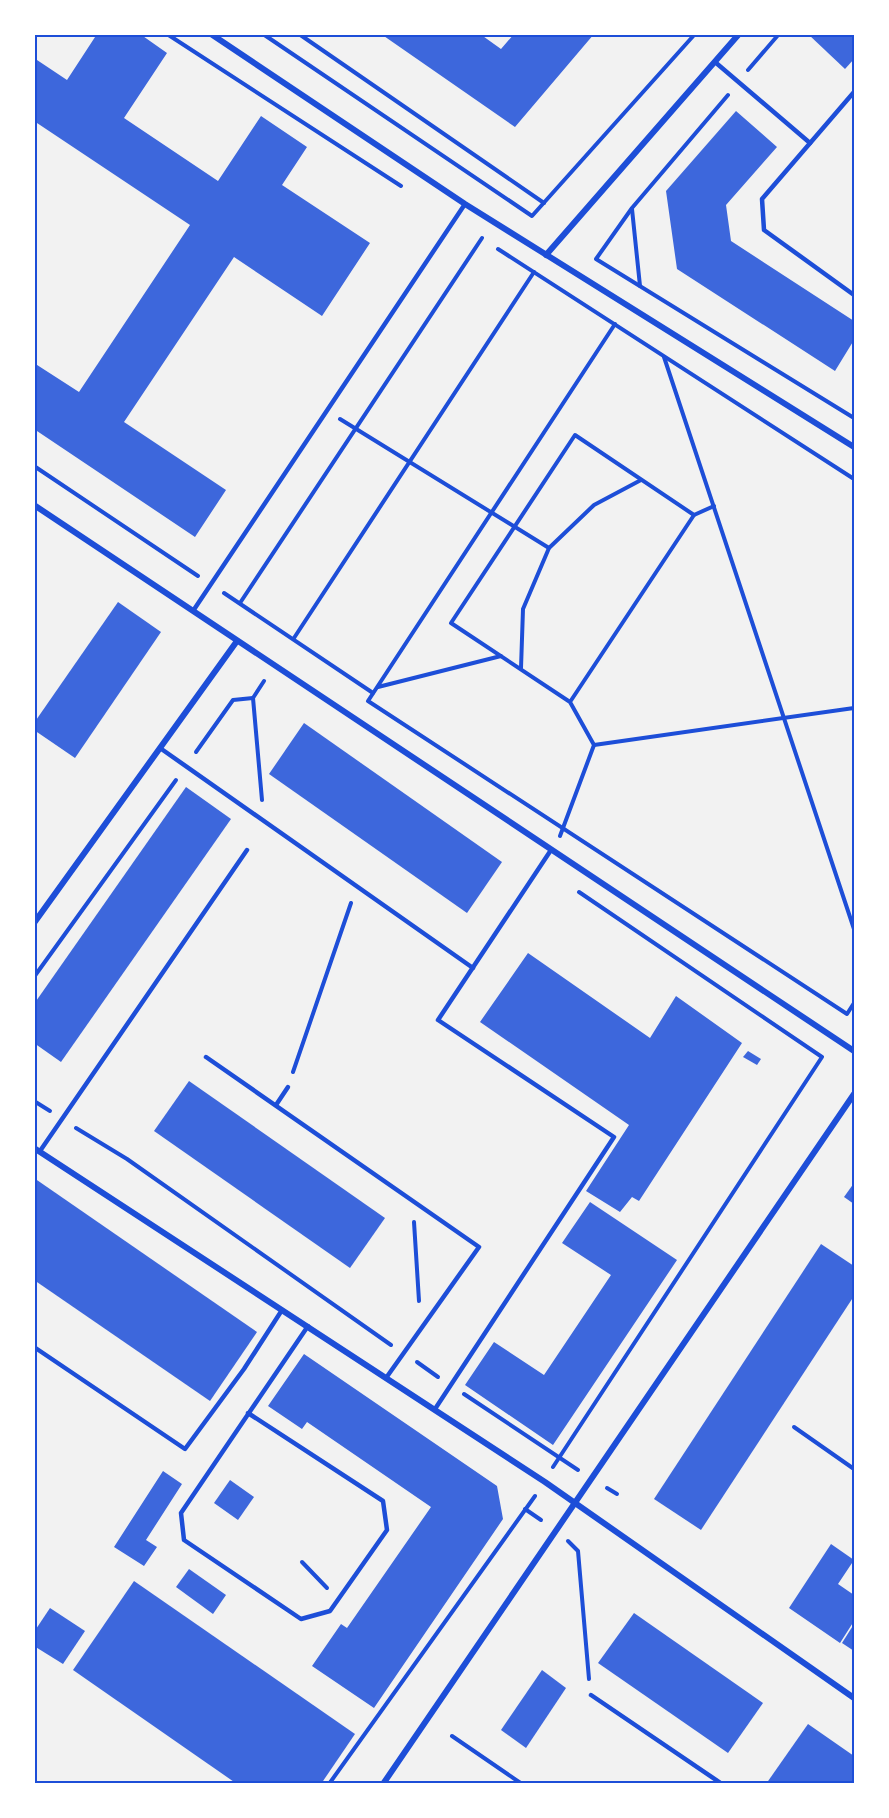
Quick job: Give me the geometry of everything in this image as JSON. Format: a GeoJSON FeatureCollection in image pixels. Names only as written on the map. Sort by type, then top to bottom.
{"type":"FeatureCollection","features":[{"type":"Feature","properties":{"kind":"street"},"geometry":{"type":"LineString","coordinates":[[211,34],[219,37],[465,204],[855,447]]}},
{"type":"Feature","properties":{"kind":"street"},"geometry":{"type":"LineString","coordinates":[[546,255],[739,34]]}},
{"type":"Feature","properties":{"kind":"street"},"geometry":{"type":"LineString","coordinates":[[34,505],[855,1051]]}},
{"type":"Feature","properties":{"kind":"street"},"geometry":{"type":"LineString","coordinates":[[34,923],[237,641]]}},
{"type":"Feature","properties":{"kind":"street"},"geometry":{"type":"LineString","coordinates":[[383,1784],[855,1094]]}},
{"type":"Feature","properties":{"kind":"street"},"geometry":{"type":"LineString","coordinates":[[37,1149],[544,1482],[855,1698]]}},
{"type":"Feature","properties":{"kind":"lane"},"geometry":{"type":"LineString","coordinates":[[715,62],[810,143]]}},
{"type":"Feature","properties":{"kind":"lane"},"geometry":{"type":"LineString","coordinates":[[855,92],[762,199],[764,230],[855,295]]}},
{"type":"Feature","properties":{"kind":"lane"},"geometry":{"type":"LineString","coordinates":[[193,611],[465,204]]}},
{"type":"Feature","properties":{"kind":"lane"},"geometry":{"type":"LineString","coordinates":[[160,748],[473,968]]}},
{"type":"Feature","properties":{"kind":"lane"},"geometry":{"type":"LineString","coordinates":[[37,1149],[247,850]]}},
{"type":"Feature","properties":{"kind":"lane"},"geometry":{"type":"LineString","coordinates":[[435,1410],[615,1137],[438,1020],[551,850]]}},
{"type":"Feature","properties":{"kind":"lane"},"geometry":{"type":"LineString","coordinates":[[206,1057],[479,1247],[386,1377]]}},
{"type":"Feature","properties":{"kind":"lane"},"geometry":{"type":"LineString","coordinates":[[276,1105],[288,1087]]}},
{"type":"Feature","properties":{"kind":"lane"},"geometry":{"type":"LineString","coordinates":[[34,1347],[185,1449],[244,1369],[282,1310]]}},
{"type":"Feature","properties":{"kind":"lane"},"geometry":{"type":"LineString","coordinates":[[248,1413],[383,1501],[387,1530],[330,1611],[301,1619],[184,1540],[181,1513],[248,1413],[308,1326]]}},
{"type":"Feature","properties":{"kind":"lane"},"geometry":{"type":"LineString","coordinates":[[591,1695],[722,1784]]}},
{"type":"Feature","properties":{"kind":"path"},"geometry":{"type":"LineString","coordinates":[[167,34],[402,186]]}},
{"type":"Feature","properties":{"kind":"path"},"geometry":{"type":"LineString","coordinates":[[262,34],[532,216],[694,34]]}},
{"type":"Feature","properties":{"kind":"path"},"geometry":{"type":"LineString","coordinates":[[299,34],[544,203]]}},
{"type":"Feature","properties":{"kind":"path"},"geometry":{"type":"LineString","coordinates":[[779,34],[632,208],[596,258],[855,418]]}},
{"type":"Feature","properties":{"kind":"path"},"geometry":{"type":"LineString","coordinates":[[632,208],[640,286]]}},
{"type":"Feature","properties":{"kind":"path"},"geometry":{"type":"LineString","coordinates":[[454,220],[855,480]]}},
{"type":"Feature","properties":{"kind":"path"},"geometry":{"type":"LineString","coordinates":[[240,603],[482,238]]}},
{"type":"Feature","properties":{"kind":"path"},"geometry":{"type":"LineString","coordinates":[[294,638],[534,272]]}},
{"type":"Feature","properties":{"kind":"path"},"geometry":{"type":"LineString","coordinates":[[615,324],[369,701],[847,1014],[855,1003]]}},
{"type":"Feature","properties":{"kind":"path"},"geometry":{"type":"LineString","coordinates":[[663,356],[855,929]]}},
{"type":"Feature","properties":{"kind":"path"},"geometry":{"type":"LineString","coordinates":[[326,410],[549,548]]}},
{"type":"Feature","properties":{"kind":"path"},"geometry":{"type":"LineString","coordinates":[[551,850],[564,829],[594,745],[570,702],[451,622],[575,435],[694,515]]}},
{"type":"Feature","properties":{"kind":"path"},"geometry":{"type":"LineString","coordinates":[[34,466],[373,693]]}},
{"type":"Feature","properties":{"kind":"path"},"geometry":{"type":"LineString","coordinates":[[521,669],[523,609],[549,548],[594,505],[642,480]]}},
{"type":"Feature","properties":{"kind":"path"},"geometry":{"type":"LineString","coordinates":[[570,702],[694,515],[714,506]]}},
{"type":"Feature","properties":{"kind":"path"},"geometry":{"type":"LineString","coordinates":[[378,687],[501,656]]}},
{"type":"Feature","properties":{"kind":"path"},"geometry":{"type":"LineString","coordinates":[[263,680],[253,698],[264,823]]}},
{"type":"Feature","properties":{"kind":"path"},"geometry":{"type":"LineString","coordinates":[[34,977],[186,768],[232,700],[253,698]]}},
{"type":"Feature","properties":{"kind":"path"},"geometry":{"type":"LineString","coordinates":[[594,745],[855,708]]}},
{"type":"Feature","properties":{"kind":"path"},"geometry":{"type":"LineString","coordinates":[[288,1087],[356,887]]}},
{"type":"Feature","properties":{"kind":"path"},"geometry":{"type":"LineString","coordinates":[[329,1784],[544,1482],[822,1057]]}},
{"type":"Feature","properties":{"kind":"path"},"geometry":{"type":"LineString","coordinates":[[93,1139],[127,1159],[404,1354],[617,1494]]}},
{"type":"Feature","properties":{"kind":"path"},"geometry":{"type":"LineString","coordinates":[[412,1201],[421,1329]]}},
{"type":"Feature","properties":{"kind":"path"},"geometry":{"type":"LineString","coordinates":[[794,1427],[855,1469]]}},
{"type":"Feature","properties":{"kind":"path"},"geometry":{"type":"LineString","coordinates":[[578,1551],[591,1695]]}},
{"type":"Feature","properties":{"kind":"path"},"geometry":{"type":"LineString","coordinates":[[302,1562],[338,1600]]}},
{"type":"Feature","properties":{"kind":"path"},"geometry":{"type":"LineString","coordinates":[[452,1736],[522,1784]]}},
{"type":"Feature","properties":{"kind":"building"},"geometry":{"type":"Polygon","coordinates":[[[97,34],[140,34],[167,53],[124,118],[218,181],[261,116],[307,147],[282,185],[370,243],[322,316],[234,257],[124,422],[226,490],[195,537],[34,429],[34,363],[79,392],[190,225],[34,121],[34,58],[67,80],[97,34]]]}},
{"type":"Feature","properties":{"kind":"building"},"geometry":{"type":"Polygon","coordinates":[[[381,34],[480,34],[501,49],[514,34],[594,34],[515,127],[381,34]]]}},
{"type":"Feature","properties":{"kind":"building"},"geometry":{"type":"Polygon","coordinates":[[[808,34],[854,34],[854,59],[845,69],[808,34]]]}},
{"type":"Feature","properties":{"kind":"building"},"geometry":{"type":"Polygon","coordinates":[[[736,111],[777,147],[726,205],[731,241],[854,321],[854,340],[835,371],[677,269],[666,191],[736,111]]]}},
{"type":"Feature","properties":{"kind":"building"},"geometry":{"type":"Polygon","coordinates":[[[118,602],[161,632],[75,758],[34,730],[34,723],[118,602]]]}},
{"type":"Feature","properties":{"kind":"building"},"geometry":{"type":"Polygon","coordinates":[[[304,723],[502,862],[467,913],[269,774],[304,723]]]}},
{"type":"Feature","properties":{"kind":"building"},"geometry":{"type":"Polygon","coordinates":[[[186,787],[231,819],[61,1062],[34,1043],[34,1004],[186,787]]]}},
{"type":"Feature","properties":{"kind":"building"},"geometry":{"type":"Polygon","coordinates":[[[528,953],[650,1038],[676,996],[742,1043],[639,1201],[632,1197],[620,1212],[586,1191],[629,1125],[480,1022],[528,953]]]}},
{"type":"Feature","properties":{"kind":"building"},"geometry":{"type":"Polygon","coordinates":[[[748,1051],[761,1059],[757,1065],[743,1057],[748,1051]]]}},
{"type":"Feature","properties":{"kind":"building"},"geometry":{"type":"Polygon","coordinates":[[[189,1081],[385,1218],[350,1268],[154,1131],[189,1081]]]}},
{"type":"Feature","properties":{"kind":"building"},"geometry":{"type":"Polygon","coordinates":[[[34,1178],[257,1332],[210,1401],[34,1280],[34,1178]]]}},
{"type":"Feature","properties":{"kind":"building"},"geometry":{"type":"Polygon","coordinates":[[[854,1183],[854,1204],[844,1197],[854,1183]]]}},
{"type":"Feature","properties":{"kind":"building"},"geometry":{"type":"Polygon","coordinates":[[[590,1202],[677,1260],[553,1445],[465,1385],[494,1342],[544,1375],[611,1275],[562,1243],[590,1202]]]}},
{"type":"Feature","properties":{"kind":"building"},"geometry":{"type":"Polygon","coordinates":[[[821,1244],[854,1266],[854,1296],[701,1530],[654,1499],[821,1244]]]}},
{"type":"Feature","properties":{"kind":"building"},"geometry":{"type":"Polygon","coordinates":[[[304,1354],[497,1486],[503,1519],[374,1708],[312,1666],[341,1624],[347,1628],[431,1507],[307,1422],[302,1429],[268,1406],[304,1354]]]}},
{"type":"Feature","properties":{"kind":"building"},"geometry":{"type":"Polygon","coordinates":[[[163,1471],[182,1484],[146,1540],[157,1547],[144,1566],[114,1547],[163,1471]]]}},
{"type":"Feature","properties":{"kind":"building"},"geometry":{"type":"Polygon","coordinates":[[[230,1480],[254,1497],[238,1520],[214,1503],[230,1480]]]}},
{"type":"Feature","properties":{"kind":"building"},"geometry":{"type":"Polygon","coordinates":[[[831,1544],[854,1560],[838,1584],[854,1595],[854,1621],[840,1643],[789,1608],[831,1544]]]}},
{"type":"Feature","properties":{"kind":"building"},"geometry":{"type":"Polygon","coordinates":[[[189,1569],[226,1595],[213,1614],[176,1587],[189,1569]]]}},
{"type":"Feature","properties":{"kind":"building"},"geometry":{"type":"Polygon","coordinates":[[[134,1581],[355,1734],[321,1784],[237,1784],[73,1670],[134,1581]]]}},
{"type":"Feature","properties":{"kind":"building"},"geometry":{"type":"Polygon","coordinates":[[[50,1608],[85,1631],[63,1664],[34,1646],[34,1632],[50,1608]]]}},
{"type":"Feature","properties":{"kind":"building"},"geometry":{"type":"Polygon","coordinates":[[[634,1613],[763,1703],[728,1753],[598,1663],[634,1613]]]}},
{"type":"Feature","properties":{"kind":"building"},"geometry":{"type":"Polygon","coordinates":[[[854,1624],[854,1651],[842,1643],[854,1624]]]}},
{"type":"Feature","properties":{"kind":"building"},"geometry":{"type":"Polygon","coordinates":[[[542,1670],[566,1688],[526,1748],[501,1730],[542,1670]]]}},
{"type":"Feature","properties":{"kind":"building"},"geometry":{"type":"Polygon","coordinates":[[[808,1724],[854,1756],[854,1784],[766,1784],[808,1724]]]}}]}
